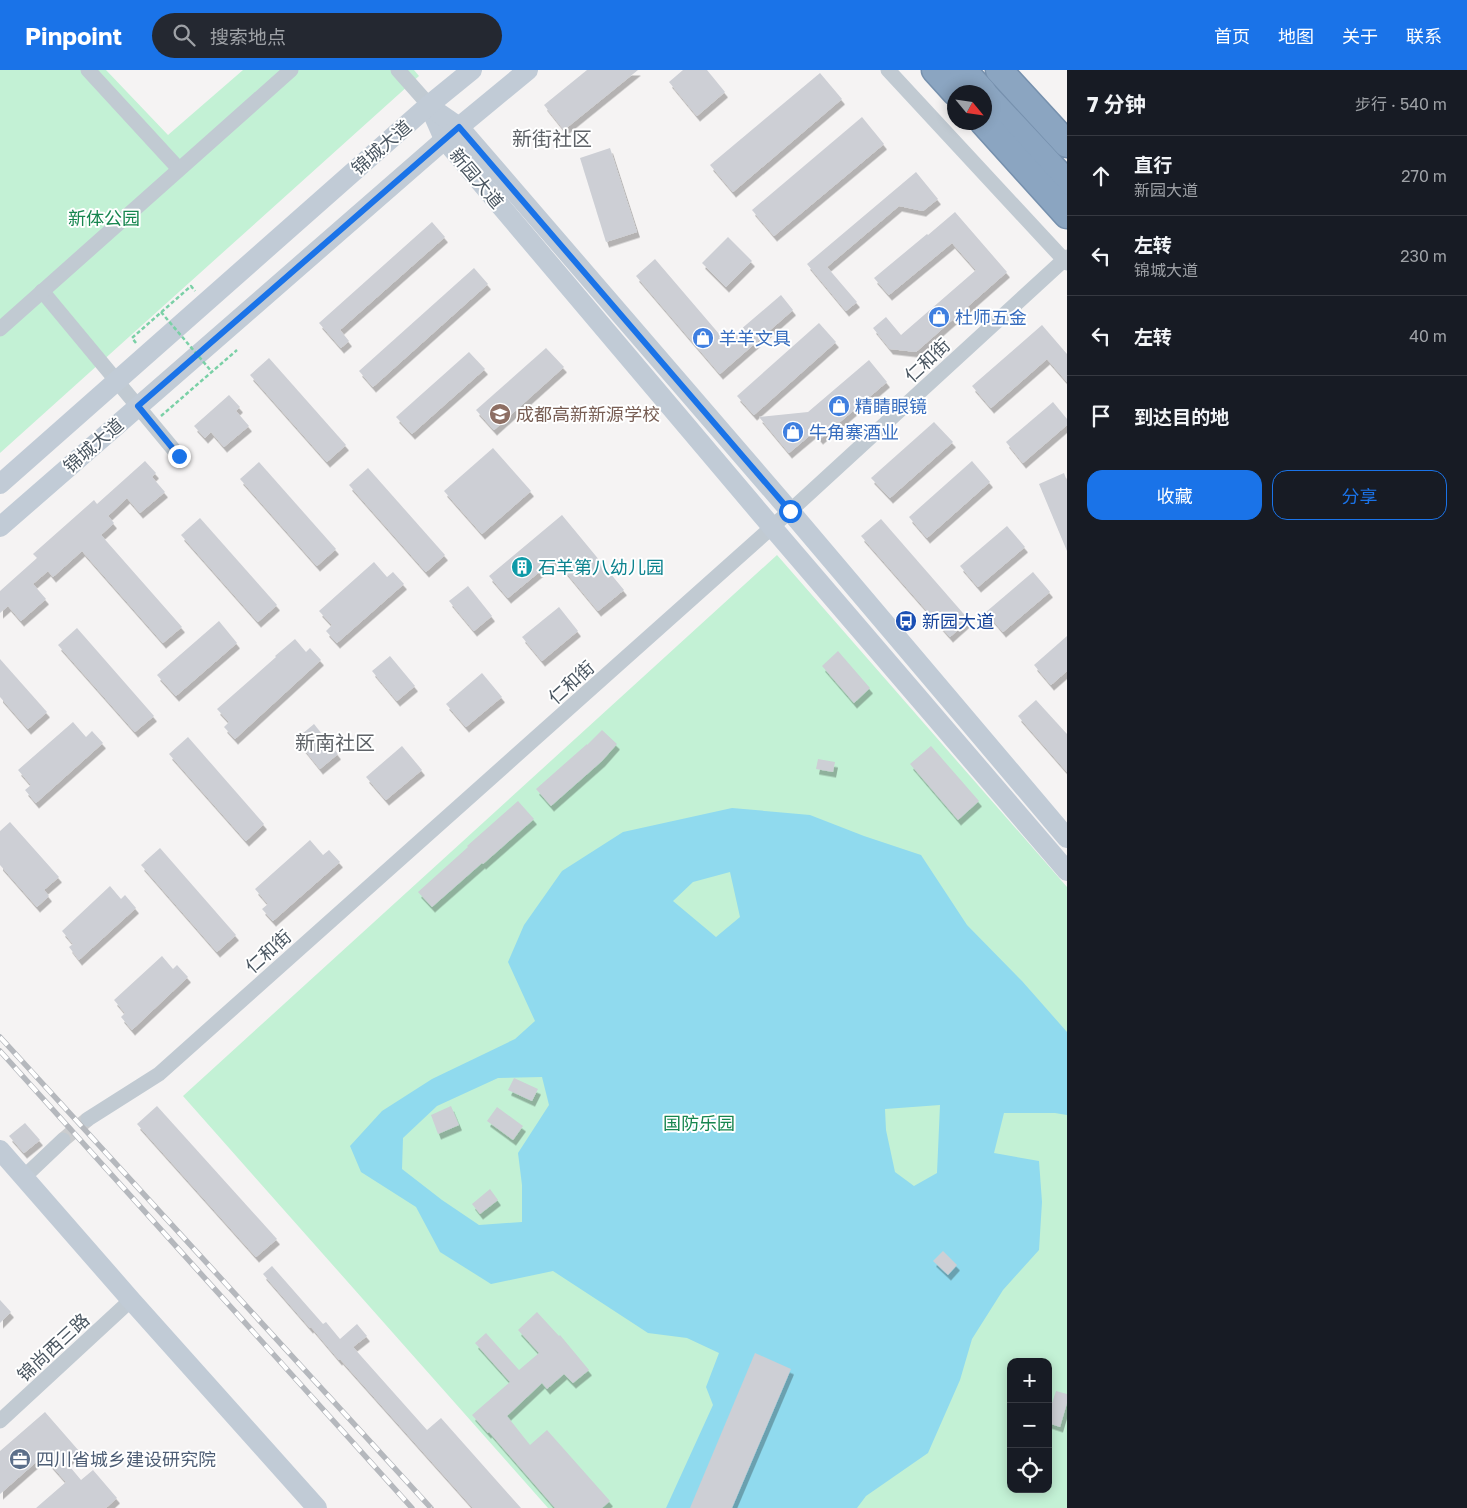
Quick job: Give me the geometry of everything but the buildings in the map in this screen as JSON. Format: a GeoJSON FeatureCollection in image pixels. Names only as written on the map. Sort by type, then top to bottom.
{"type":"FeatureCollection","features":[{"type":"Feature","properties":{"kind":"highway"},"geometry":{"type":"LineString","coordinates":[[935,70],[949,85]]}},
{"type":"Feature","properties":{"kind":"highway"},"geometry":{"type":"LineString","coordinates":[[963,70],[977,85]]}},
{"type":"Feature","properties":{"kind":"highway"},"geometry":{"type":"LineString","coordinates":[[999,70],[1067,144]]}},
{"type":"Feature","properties":{"kind":"highway"},"geometry":{"type":"LineString","coordinates":[[992,102],[1067,183]]}},
{"type":"Feature","properties":{"kind":"highway"},"geometry":{"type":"LineString","coordinates":[[989,130],[1067,215]]}},
{"type":"Feature","properties":{"kind":"street"},"geometry":{"type":"LineString","coordinates":[[88,70],[179,169]]}},
{"type":"Feature","properties":{"kind":"street"},"geometry":{"type":"LineString","coordinates":[[0,329],[291,70]]}},
{"type":"Feature","properties":{"kind":"street"},"geometry":{"type":"LineString","coordinates":[[398,70],[429,106]]}},
{"type":"Feature","properties":{"kind":"street","name":"锦城大道"},"geometry":{"type":"LineString","coordinates":[[0,484],[472,70]]}},
{"type":"Feature","properties":{"kind":"street","name":"锦城大道"},"geometry":{"type":"LineString","coordinates":[[0,527],[451,133],[528,70]]}},
{"type":"Feature","properties":{"kind":"street"},"geometry":{"type":"LineString","coordinates":[[888,70],[1066,260]]}},
{"type":"Feature","properties":{"kind":"street","name":"新园大道"},"geometry":{"type":"LineString","coordinates":[[429,106],[772,527],[1067,871]]}},
{"type":"Feature","properties":{"kind":"street","name":"新园大道"},"geometry":{"type":"LineString","coordinates":[[451,133],[790,511],[1067,838]]}},
{"type":"Feature","properties":{"kind":"street","name":"仁和街"},"geometry":{"type":"LineString","coordinates":[[88,1119],[159,1074],[790,511],[1066,260]]}},
{"type":"Feature","properties":{"kind":"street"},"geometry":{"type":"LineString","coordinates":[[42,291],[179,456]]}},
{"type":"Feature","properties":{"kind":"street"},"geometry":{"type":"LineString","coordinates":[[24,1177],[62,1140]]}},
{"type":"Feature","properties":{"kind":"street"},"geometry":{"type":"LineString","coordinates":[[0,1150],[317,1508]]}},
{"type":"Feature","properties":{"kind":"street","name":"锦尚西三路"},"geometry":{"type":"LineString","coordinates":[[0,1421],[131,1300]]}},
{"type":"Feature","properties":{"kind":"path"},"geometry":{"type":"LineString","coordinates":[[136,343],[132,338],[191,286],[195,290]]}},
{"type":"Feature","properties":{"kind":"path"},"geometry":{"type":"LineString","coordinates":[[162,312],[212,372]]}},
{"type":"Feature","properties":{"kind":"path"},"geometry":{"type":"LineString","coordinates":[[152,424],[237,350]]}},
{"type":"Feature","properties":{"kind":"green space","name":"新体公园"},"geometry":{"type":"Polygon","coordinates":[[[0,70],[106,70],[168,135],[243,70],[414,70],[419,76],[0,453],[0,70]]]}},
{"type":"Feature","properties":{"kind":"green space","name":"国防乐园"},"geometry":{"type":"Polygon","coordinates":[[[777,555],[1067,887],[1067,1508],[548,1508],[183,1096],[777,555]]]}},
{"type":"Feature","properties":{"kind":"water"},"geometry":{"type":"Polygon","coordinates":[[[732,808],[810,815],[921,855],[967,925],[1022,981],[1067,1032],[1067,1115],[1055,1113],[1004,1113],[994,1153],[1039,1161],[1042,1202],[1039,1250],[1003,1290],[972,1339],[960,1380],[928,1453],[866,1496],[857,1508],[666,1508],[713,1405],[706,1387],[719,1353],[687,1338],[648,1333],[553,1271],[491,1284],[440,1252],[416,1207],[361,1172],[350,1146],[382,1111],[432,1079],[515,1039],[535,1021],[508,962],[524,925],[562,871],[623,832],[732,808]],[[730,872],[693,882],[673,901],[716,937],[740,917],[730,872]],[[542,1077],[498,1078],[437,1106],[403,1138],[402,1169],[442,1200],[479,1225],[522,1222],[522,1185],[518,1153],[549,1105],[542,1077]],[[940,1105],[885,1109],[886,1130],[895,1172],[914,1186],[937,1173],[940,1105]]]}},
{"type":"Feature","properties":{"kind":"tunnel"},"geometry":{"type":"LineString","coordinates":[[63,1140],[88,1119]]}},
{"type":"Feature","properties":{"kind":"railway"},"geometry":{"type":"LineString","coordinates":[[0,1037],[431,1508]]}},
{"type":"Feature","properties":{"kind":"railway"},"geometry":{"type":"LineString","coordinates":[[0,1051],[412,1508]]}},
{"type":"Feature","properties":{"kind":"place","name":"杜师五金"},"geometry":{"type":"Point","coordinates":[939,317]}},
{"type":"Feature","properties":{"kind":"place","name":"羊羊文具"},"geometry":{"type":"Point","coordinates":[703,338]}},
{"type":"Feature","properties":{"kind":"place","name":"精睛眼镜"},"geometry":{"type":"Point","coordinates":[839,406]}},
{"type":"Feature","properties":{"kind":"place","name":"成都高新新源学校"},"geometry":{"type":"Point","coordinates":[500,414]}},
{"type":"Feature","properties":{"kind":"place","name":"牛角寨酒业"},"geometry":{"type":"Point","coordinates":[793,432]}},
{"type":"Feature","properties":{"kind":"place","name":"石羊第八幼儿园"},"geometry":{"type":"Point","coordinates":[522,567]}},
{"type":"Feature","properties":{"kind":"place","name":"新园大道"},"geometry":{"type":"Point","coordinates":[906,621]}},
{"type":"Feature","properties":{"kind":"place","name":"四川省城乡建设研究院"},"geometry":{"type":"Point","coordinates":[20,1459]}},
{"type":"Feature","properties":{"kind":"district","name":"新街社区"},"geometry":{"type":"Point","coordinates":[552,138]}},
{"type":"Feature","properties":{"kind":"district","name":"新南社区"},"geometry":{"type":"Point","coordinates":[335,742]}},
{"type":"Feature","properties":{"kind":"route"},"geometry":{"type":"LineString","coordinates":[[179,456],[138,406],[459,127],[790,511]]}}]}
